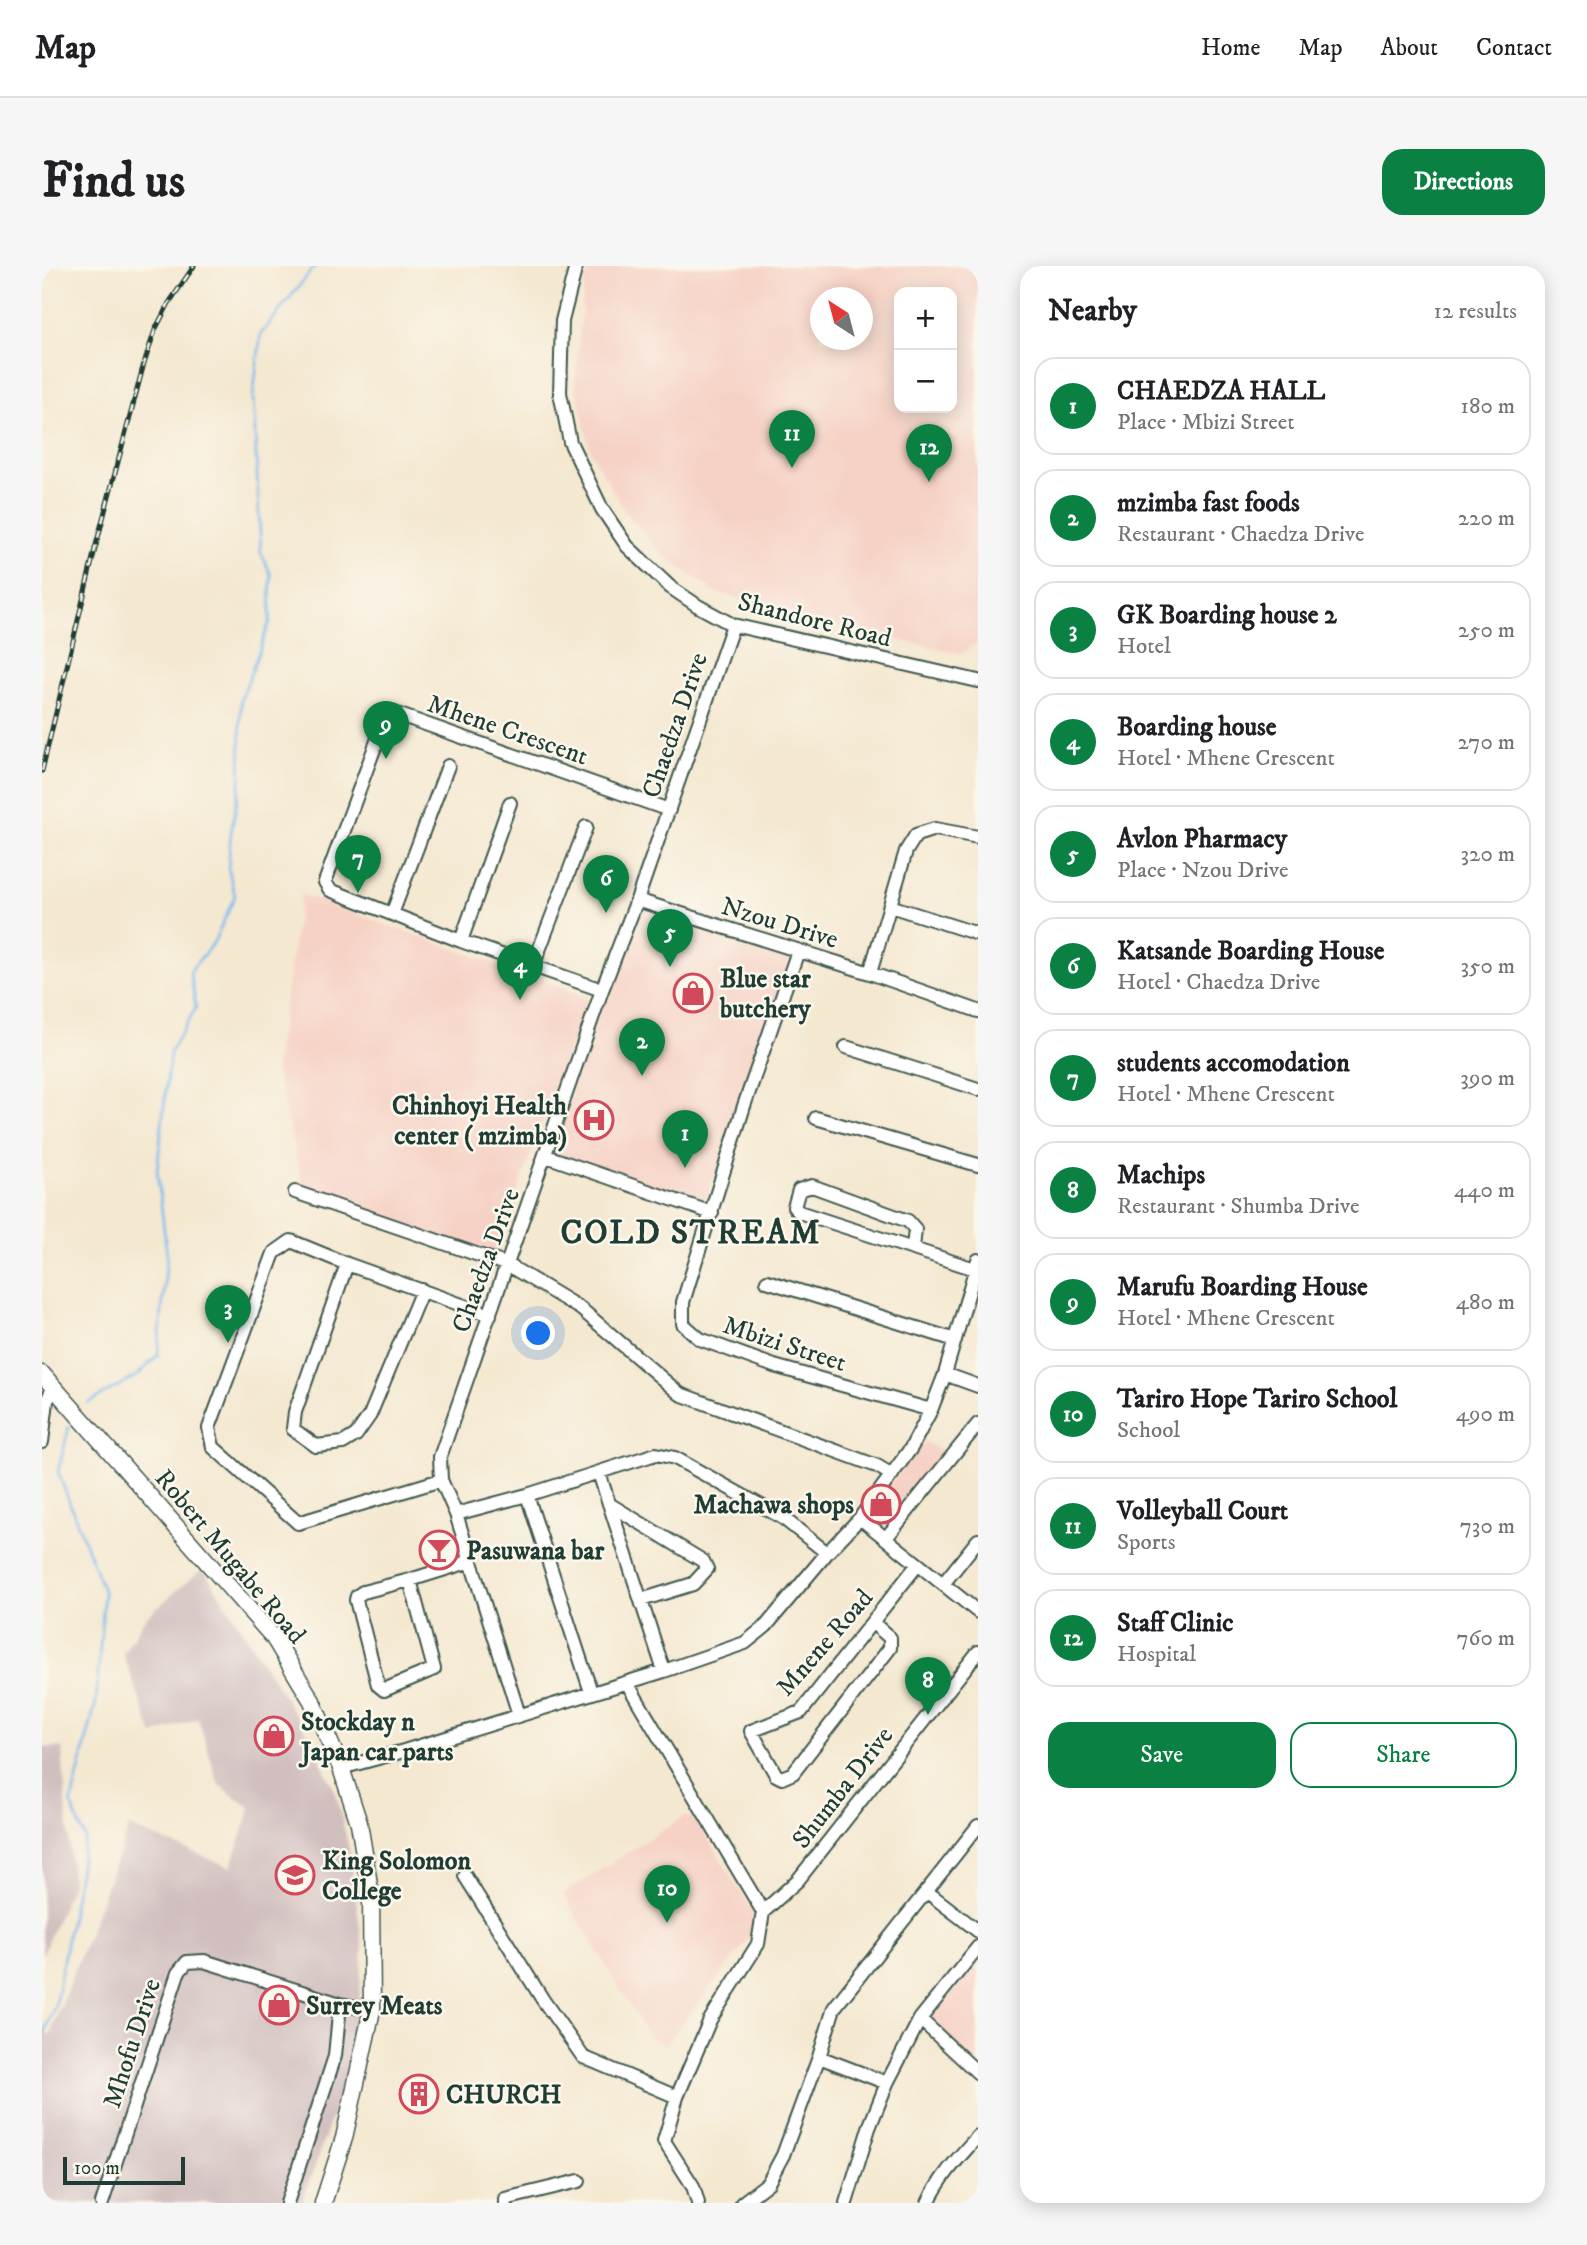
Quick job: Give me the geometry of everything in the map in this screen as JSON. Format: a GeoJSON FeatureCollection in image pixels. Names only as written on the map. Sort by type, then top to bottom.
{"type":"FeatureCollection","features":[{"type":"Feature","properties":{"kind":"main road","name":"Robert Mugabe Road"},"geometry":{"type":"LineString","coordinates":[[42,1374],[274,1639],[312,1701],[341,1768],[359,1823],[371,1896],[372,2010],[344,2138],[323,2203]]}},
{"type":"Feature","properties":{"kind":"street","name":"Shandore Road"},"geometry":{"type":"LineString","coordinates":[[576,266],[562,321],[560,393],[570,442],[602,509],[627,546],[670,587],[733,625],[978,681]]}},
{"type":"Feature","properties":{"kind":"street","name":"Chaedza Drive"},"geometry":{"type":"LineString","coordinates":[[519,1715],[456,1514],[441,1480],[440,1457],[602,990],[637,900],[733,625]]}},
{"type":"Feature","properties":{"kind":"street","name":"Mhene Crescent"},"geometry":{"type":"LineString","coordinates":[[602,990],[461,941],[330,890],[325,882],[387,715],[394,713],[668,810]]}},
{"type":"Feature","properties":{"kind":"street"},"geometry":{"type":"LineString","coordinates":[[392,914],[448,766]]}},
{"type":"Feature","properties":{"kind":"street"},"geometry":{"type":"LineString","coordinates":[[461,941],[510,803]]}},
{"type":"Feature","properties":{"kind":"street"},"geometry":{"type":"LineString","coordinates":[[533,966],[586,827]]}},
{"type":"Feature","properties":{"kind":"street"},"geometry":{"type":"LineString","coordinates":[[870,973],[906,851],[916,835],[935,829],[978,837]]}},
{"type":"Feature","properties":{"kind":"street","name":"Nzou Drive"},"geometry":{"type":"LineString","coordinates":[[637,900],[870,973],[978,1011]]}},
{"type":"Feature","properties":{"kind":"street"},"geometry":{"type":"LineString","coordinates":[[891,906],[978,934]]}},
{"type":"Feature","properties":{"kind":"street","name":"Mbizi Street"},"geometry":{"type":"LineString","coordinates":[[798,951],[744,1106],[683,1302],[683,1324],[700,1339],[774,1366],[931,1410]]}},
{"type":"Feature","properties":{"kind":"street"},"geometry":{"type":"LineString","coordinates":[[846,1046],[978,1089]]}},
{"type":"Feature","properties":{"kind":"street"},"geometry":{"type":"LineString","coordinates":[[816,1118],[978,1165]]}},
{"type":"Feature","properties":{"kind":"street"},"geometry":{"type":"LineString","coordinates":[[546,1156],[712,1213]]}},
{"type":"Feature","properties":{"kind":"street"},"geometry":{"type":"LineString","coordinates":[[341,1768],[664,1671],[745,1643],[766,1626],[860,1518],[911,1448],[931,1410],[945,1374],[976,1264],[913,1248],[799,1212],[794,1207],[799,1190],[811,1186],[908,1221],[915,1229],[913,1248]]}},
{"type":"Feature","properties":{"kind":"street"},"geometry":{"type":"LineString","coordinates":[[295,1192],[508,1265],[582,1310],[680,1394],[877,1466],[892,1475]]}},
{"type":"Feature","properties":{"kind":"street"},"geometry":{"type":"LineString","coordinates":[[441,1480],[298,1523],[213,1447],[209,1428],[274,1253],[291,1241],[490,1315]]}},
{"type":"Feature","properties":{"kind":"street"},"geometry":{"type":"LineString","coordinates":[[347,1264],[295,1412],[293,1429],[316,1446],[343,1443],[356,1435],[370,1415],[422,1290]]}},
{"type":"Feature","properties":{"kind":"street"},"geometry":{"type":"LineString","coordinates":[[767,1281],[955,1340]]}},
{"type":"Feature","properties":{"kind":"street"},"geometry":{"type":"LineString","coordinates":[[945,1374],[978,1386]]}},
{"type":"Feature","properties":{"kind":"street"},"geometry":{"type":"LineString","coordinates":[[42,1442],[47,1401],[54,1387]]}},
{"type":"Feature","properties":{"kind":"street"},"geometry":{"type":"LineString","coordinates":[[886,1538],[978,1424]]}},
{"type":"Feature","properties":{"kind":"street"},"geometry":{"type":"LineString","coordinates":[[456,1514],[527,1495],[656,1454],[675,1458],[783,1518],[827,1553]]}},
{"type":"Feature","properties":{"kind":"street"},"geometry":{"type":"LineString","coordinates":[[599,1473],[664,1671]]}},
{"type":"Feature","properties":{"kind":"street"},"geometry":{"type":"LineString","coordinates":[[527,1495],[591,1692]]}},
{"type":"Feature","properties":{"kind":"street"},"geometry":{"type":"LineString","coordinates":[[609,1504],[703,1561],[706,1569],[693,1584],[641,1600]]}},
{"type":"Feature","properties":{"kind":"street"},"geometry":{"type":"LineString","coordinates":[[860,1518],[978,1612]]}},
{"type":"Feature","properties":{"kind":"street"},"geometry":{"type":"LineString","coordinates":[[943,1584],[978,1540]]}},
{"type":"Feature","properties":{"kind":"street"},"geometry":{"type":"LineString","coordinates":[[411,1580],[434,1669],[384,1690],[378,1685],[357,1596],[471,1561]]}},
{"type":"Feature","properties":{"kind":"street","name":"Mnene Road"},"geometry":{"type":"LineString","coordinates":[[873,1623],[890,1638],[890,1648],[793,1773],[782,1778],[776,1775],[751,1731],[801,1712],[918,1564]]}},
{"type":"Feature","properties":{"kind":"street","name":"Shumba Drive"},"geometry":{"type":"LineString","coordinates":[[763,1912],[798,1880],[978,1652]]}},
{"type":"Feature","properties":{"kind":"street"},"geometry":{"type":"LineString","coordinates":[[627,1683],[763,1912],[758,1944],[710,2020],[677,2097],[664,2141],[693,2186],[698,2203]]}},
{"type":"Feature","properties":{"kind":"street"},"geometry":{"type":"LineString","coordinates":[[742,2203],[768,2183],[783,2155],[834,2008],[978,1826]]}},
{"type":"Feature","properties":{"kind":"street"},"geometry":{"type":"LineString","coordinates":[[465,1876],[583,2057],[677,2097]]}},
{"type":"Feature","properties":{"kind":"street"},"geometry":{"type":"LineString","coordinates":[[926,1891],[978,1931]]}},
{"type":"Feature","properties":{"kind":"street"},"geometry":{"type":"LineString","coordinates":[[846,2203],[869,2128],[887,2083],[920,2019],[978,1947]]}},
{"type":"Feature","properties":{"kind":"street","name":"Mhofu Drive"},"geometry":{"type":"LineString","coordinates":[[103,2203],[178,1973],[187,1962],[204,1961],[340,2004],[372,2010]]}},
{"type":"Feature","properties":{"kind":"street"},"geometry":{"type":"LineString","coordinates":[[287,2203],[335,2056],[340,2004]]}},
{"type":"Feature","properties":{"kind":"street"},"geometry":{"type":"LineString","coordinates":[[920,2019],[978,2073]]}},
{"type":"Feature","properties":{"kind":"street"},"geometry":{"type":"LineString","coordinates":[[819,2057],[887,2083]]}},
{"type":"Feature","properties":{"kind":"street"},"geometry":{"type":"LineString","coordinates":[[928,2203],[935,2188],[978,2136]]}},
{"type":"Feature","properties":{"kind":"street"},"geometry":{"type":"LineString","coordinates":[[505,2203],[505,2199],[579,2181]]}},
{"type":"Feature","properties":{"kind":"shaded area"},"geometry":{"type":"Polygon","coordinates":[[[592,266],[978,266],[978,642],[960,654],[799,617],[715,592],[663,555],[629,518],[591,453],[575,383],[585,279],[592,266]]]}},
{"type":"Feature","properties":{"kind":"shaded area"},"geometry":{"type":"Polygon","coordinates":[[[301,894],[588,997],[494,1256],[304,1189],[275,1068],[301,894]]]}},
{"type":"Feature","properties":{"kind":"shaded area"},"geometry":{"type":"Polygon","coordinates":[[[637,905],[792,955],[704,1206],[549,1154],[637,905]]]}},
{"type":"Feature","properties":{"kind":"shaded area"},"geometry":{"type":"Polygon","coordinates":[[[924,1441],[949,1456],[889,1528],[868,1512],[924,1441]]]}},
{"type":"Feature","properties":{"kind":"shaded area"},"geometry":{"type":"Polygon","coordinates":[[[203,1568],[310,1738],[336,1793],[349,1849],[363,1951],[355,2050],[302,2203],[42,2203],[42,2031],[50,2035],[129,1827],[231,1867],[251,1808],[219,1785],[198,1718],[153,1735],[123,1654],[144,1619],[203,1568]]]}},
{"type":"Feature","properties":{"kind":"shaded area"},"geometry":{"type":"Polygon","coordinates":[[[42,1747],[62,1748],[72,1884],[42,1955],[42,1747]]]}},
{"type":"Feature","properties":{"kind":"shaded area"},"geometry":{"type":"Polygon","coordinates":[[[685,1816],[696,1819],[754,1913],[754,1932],[665,2045],[649,2037],[563,1894],[685,1816]]]}},
{"type":"Feature","properties":{"kind":"shaded area"},"geometry":{"type":"Polygon","coordinates":[[[978,1956],[978,2067],[925,2021],[978,1956]]]}},
{"type":"Feature","properties":{"kind":"waterway"},"geometry":{"type":"LineString","coordinates":[[88,1403],[138,1375],[158,1355],[167,1255],[157,1171],[170,1052],[196,1008],[190,971],[214,942],[235,896],[228,868],[231,832],[240,784],[241,700],[270,621],[271,575],[261,552],[253,396],[261,334],[315,266]]}},
{"type":"Feature","properties":{"kind":"waterway"},"geometry":{"type":"LineString","coordinates":[[42,2040],[55,2006],[85,1838],[71,1804],[96,1702],[104,1593],[58,1472],[69,1427]]}},
{"type":"Feature","properties":{"kind":"railway"},"geometry":{"type":"LineString","coordinates":[[42,771],[95,549],[143,367],[155,330],[194,266]]}},
{"type":"Feature","properties":{"kind":"place","name":"Volleyball Court"},"geometry":{"type":"Point","coordinates":[792,468]}},
{"type":"Feature","properties":{"kind":"place","name":"Staff Clinic"},"geometry":{"type":"Point","coordinates":[929,482]}},
{"type":"Feature","properties":{"kind":"place","name":"Marufu Boarding House"},"geometry":{"type":"Point","coordinates":[386,759]}},
{"type":"Feature","properties":{"kind":"place","name":"students accomodation"},"geometry":{"type":"Point","coordinates":[358,893]}},
{"type":"Feature","properties":{"kind":"place","name":"Katsande Boarding House"},"geometry":{"type":"Point","coordinates":[606,913]}},
{"type":"Feature","properties":{"kind":"place","name":"Avlon Pharmacy"},"geometry":{"type":"Point","coordinates":[670,967]}},
{"type":"Feature","properties":{"kind":"place","name":"Blue star butchery"},"geometry":{"type":"Point","coordinates":[693,993]}},
{"type":"Feature","properties":{"kind":"place","name":"Boarding house"},"geometry":{"type":"Point","coordinates":[520,1000]}},
{"type":"Feature","properties":{"kind":"place","name":"mzimba fast foods"},"geometry":{"type":"Point","coordinates":[642,1076]}},
{"type":"Feature","properties":{"kind":"place","name":"Chinhoyi Health center ( mzimba)"},"geometry":{"type":"Point","coordinates":[594,1120]}},
{"type":"Feature","properties":{"kind":"place","name":"CHAEDZA HALL"},"geometry":{"type":"Point","coordinates":[685,1168]}},
{"type":"Feature","properties":{"kind":"place","name":"GK Boarding house 2"},"geometry":{"type":"Point","coordinates":[228,1343]}},
{"type":"Feature","properties":{"kind":"place","name":"Machawa shops"},"geometry":{"type":"Point","coordinates":[881,1504]}},
{"type":"Feature","properties":{"kind":"place","name":"Pasuwana bar"},"geometry":{"type":"Point","coordinates":[439,1550]}},
{"type":"Feature","properties":{"kind":"place","name":"Machips"},"geometry":{"type":"Point","coordinates":[928,1715]}},
{"type":"Feature","properties":{"kind":"place","name":"Stockday n Japan car parts"},"geometry":{"type":"Point","coordinates":[274,1736]}},
{"type":"Feature","properties":{"kind":"place","name":"King Solomon College"},"geometry":{"type":"Point","coordinates":[295,1875]}},
{"type":"Feature","properties":{"kind":"place","name":"Tariro Hope Tariro School"},"geometry":{"type":"Point","coordinates":[667,1923]}},
{"type":"Feature","properties":{"kind":"place","name":"Surrey Meats"},"geometry":{"type":"Point","coordinates":[279,2005]}},
{"type":"Feature","properties":{"kind":"place","name":"CHURCH"},"geometry":{"type":"Point","coordinates":[419,2094]}},
{"type":"Feature","properties":{"kind":"district","name":"COLD STREAM"},"geometry":{"type":"Point","coordinates":[691,1231]}}]}
